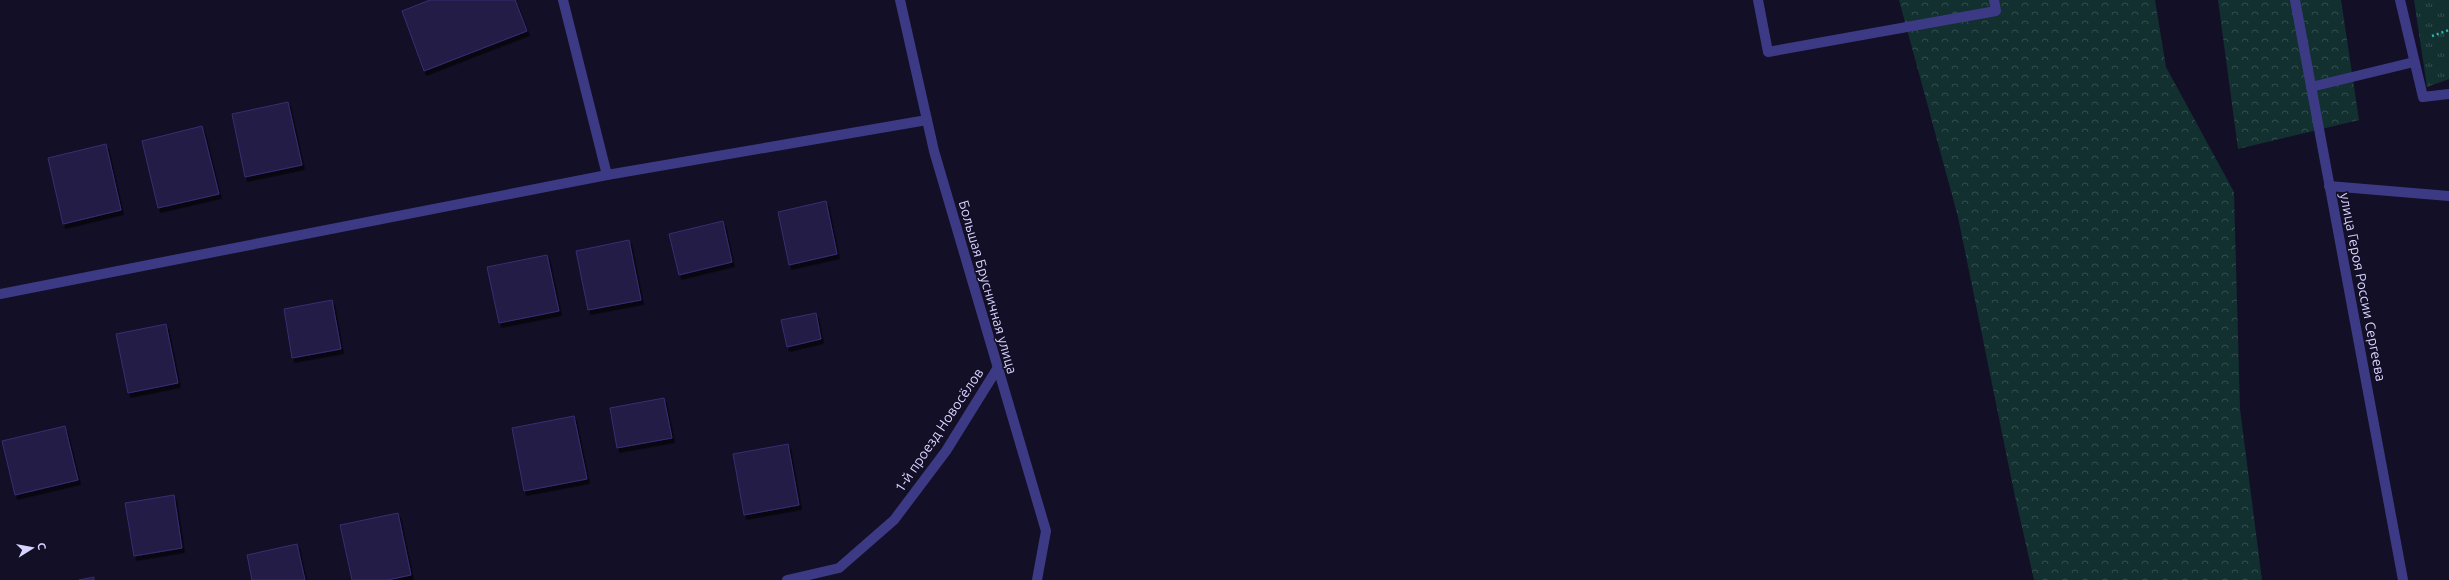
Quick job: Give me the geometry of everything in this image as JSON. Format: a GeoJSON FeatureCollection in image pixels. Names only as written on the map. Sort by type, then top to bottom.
{"type":"FeatureCollection","features":[{"type":"Feature","properties":{"kind":"street"},"geometry":{"type":"LineString","coordinates":[[563,0],[607,175]]}},
{"type":"Feature","properties":{"kind":"street","name":"Большая Брусничная улица"},"geometry":{"type":"LineString","coordinates":[[900,0],[934,152],[1046,532],[1037,580]]}},
{"type":"Feature","properties":{"kind":"street"},"geometry":{"type":"LineString","coordinates":[[1758,0],[1768,52],[1996,11],[1994,0]]}},
{"type":"Feature","properties":{"kind":"street","name":"улица Героя России Сергеева"},"geometry":{"type":"LineString","coordinates":[[2295,0],[2403,580]]}},
{"type":"Feature","properties":{"kind":"street"},"geometry":{"type":"LineString","coordinates":[[2400,0],[2422,97],[2449,94]]}},
{"type":"Feature","properties":{"kind":"street"},"geometry":{"type":"LineString","coordinates":[[2311,87],[2414,62]]}},
{"type":"Feature","properties":{"kind":"street"},"geometry":{"type":"LineString","coordinates":[[0,294],[607,175],[927,120]]}},
{"type":"Feature","properties":{"kind":"street"},"geometry":{"type":"LineString","coordinates":[[2329,186],[2449,196]]}},
{"type":"Feature","properties":{"kind":"street","name":"1-й проезд Новосёлов"},"geometry":{"type":"LineString","coordinates":[[787,580],[839,568],[894,520],[946,450],[997,369]]}},
{"type":"Feature","properties":{"kind":"green space"},"geometry":{"type":"Polygon","coordinates":[[[1899,0],[2155,0],[2166,67],[2234,192],[2240,409],[2262,580],[2034,580],[2014,492],[1958,217],[1899,0]]]}},
{"type":"Feature","properties":{"kind":"green space"},"geometry":{"type":"Polygon","coordinates":[[[2218,0],[2341,0],[2359,120],[2238,149],[2218,0]]]}},
{"type":"Feature","properties":{"kind":"green space"},"geometry":{"type":"Polygon","coordinates":[[[2414,0],[2449,0],[2449,79],[2427,87],[2414,0]]]}},
{"type":"Feature","properties":{"kind":"building"},"geometry":{"type":"Polygon","coordinates":[[[430,0],[515,0],[527,31],[424,71],[402,11],[430,0]]]}},
{"type":"Feature","properties":{"kind":"building"},"geometry":{"type":"Polygon","coordinates":[[[288,102],[302,165],[245,177],[232,114],[288,102]]]}},
{"type":"Feature","properties":{"kind":"building"},"geometry":{"type":"Polygon","coordinates":[[[202,126],[219,194],[158,208],[142,141],[202,126]]]}},
{"type":"Feature","properties":{"kind":"building"},"geometry":{"type":"Polygon","coordinates":[[[106,144],[121,210],[63,224],[48,158],[106,144]]]}},
{"type":"Feature","properties":{"kind":"building"},"geometry":{"type":"Polygon","coordinates":[[[826,201],[837,254],[789,265],[778,212],[826,201]]]}},
{"type":"Feature","properties":{"kind":"building"},"geometry":{"type":"Polygon","coordinates":[[[723,221],[732,262],[679,275],[669,234],[723,221]]]}},
{"type":"Feature","properties":{"kind":"building"},"geometry":{"type":"Polygon","coordinates":[[[629,240],[641,300],[588,310],[576,251],[629,240]]]}},
{"type":"Feature","properties":{"kind":"building"},"geometry":{"type":"Polygon","coordinates":[[[547,255],[559,311],[499,323],[487,267],[547,255]]]}},
{"type":"Feature","properties":{"kind":"building"},"geometry":{"type":"Polygon","coordinates":[[[332,300],[341,349],[292,358],[284,309],[332,300]]]}},
{"type":"Feature","properties":{"kind":"building"},"geometry":{"type":"Polygon","coordinates":[[[816,313],[821,339],[787,347],[781,320],[816,313]]]}},
{"type":"Feature","properties":{"kind":"building"},"geometry":{"type":"Polygon","coordinates":[[[166,324],[178,383],[128,393],[116,334],[166,324]]]}},
{"type":"Feature","properties":{"kind":"building"},"geometry":{"type":"Polygon","coordinates":[[[664,398],[672,438],[617,448],[610,408],[664,398]]]}},
{"type":"Feature","properties":{"kind":"building"},"geometry":{"type":"Polygon","coordinates":[[[574,416],[587,479],[524,491],[512,428],[574,416]]]}},
{"type":"Feature","properties":{"kind":"building"},"geometry":{"type":"Polygon","coordinates":[[[65,426],[78,480],[15,495],[2,441],[65,426]]]}},
{"type":"Feature","properties":{"kind":"building"},"geometry":{"type":"Polygon","coordinates":[[[788,444],[799,505],[744,515],[733,454],[788,444]]]}},
{"type":"Feature","properties":{"kind":"building"},"geometry":{"type":"Polygon","coordinates":[[[174,495],[182,548],[134,556],[125,503],[174,495]]]}},
{"type":"Feature","properties":{"kind":"building"},"geometry":{"type":"Polygon","coordinates":[[[398,513],[411,575],[387,580],[352,580],[340,525],[398,513]]]}},
{"type":"Feature","properties":{"kind":"building"},"geometry":{"type":"Polygon","coordinates":[[[297,544],[305,580],[252,580],[247,555],[297,544]]]}},
{"type":"Feature","properties":{"kind":"building"},"geometry":{"type":"Polygon","coordinates":[[[94,577],[94,580],[79,580],[94,577]]]}}]}
